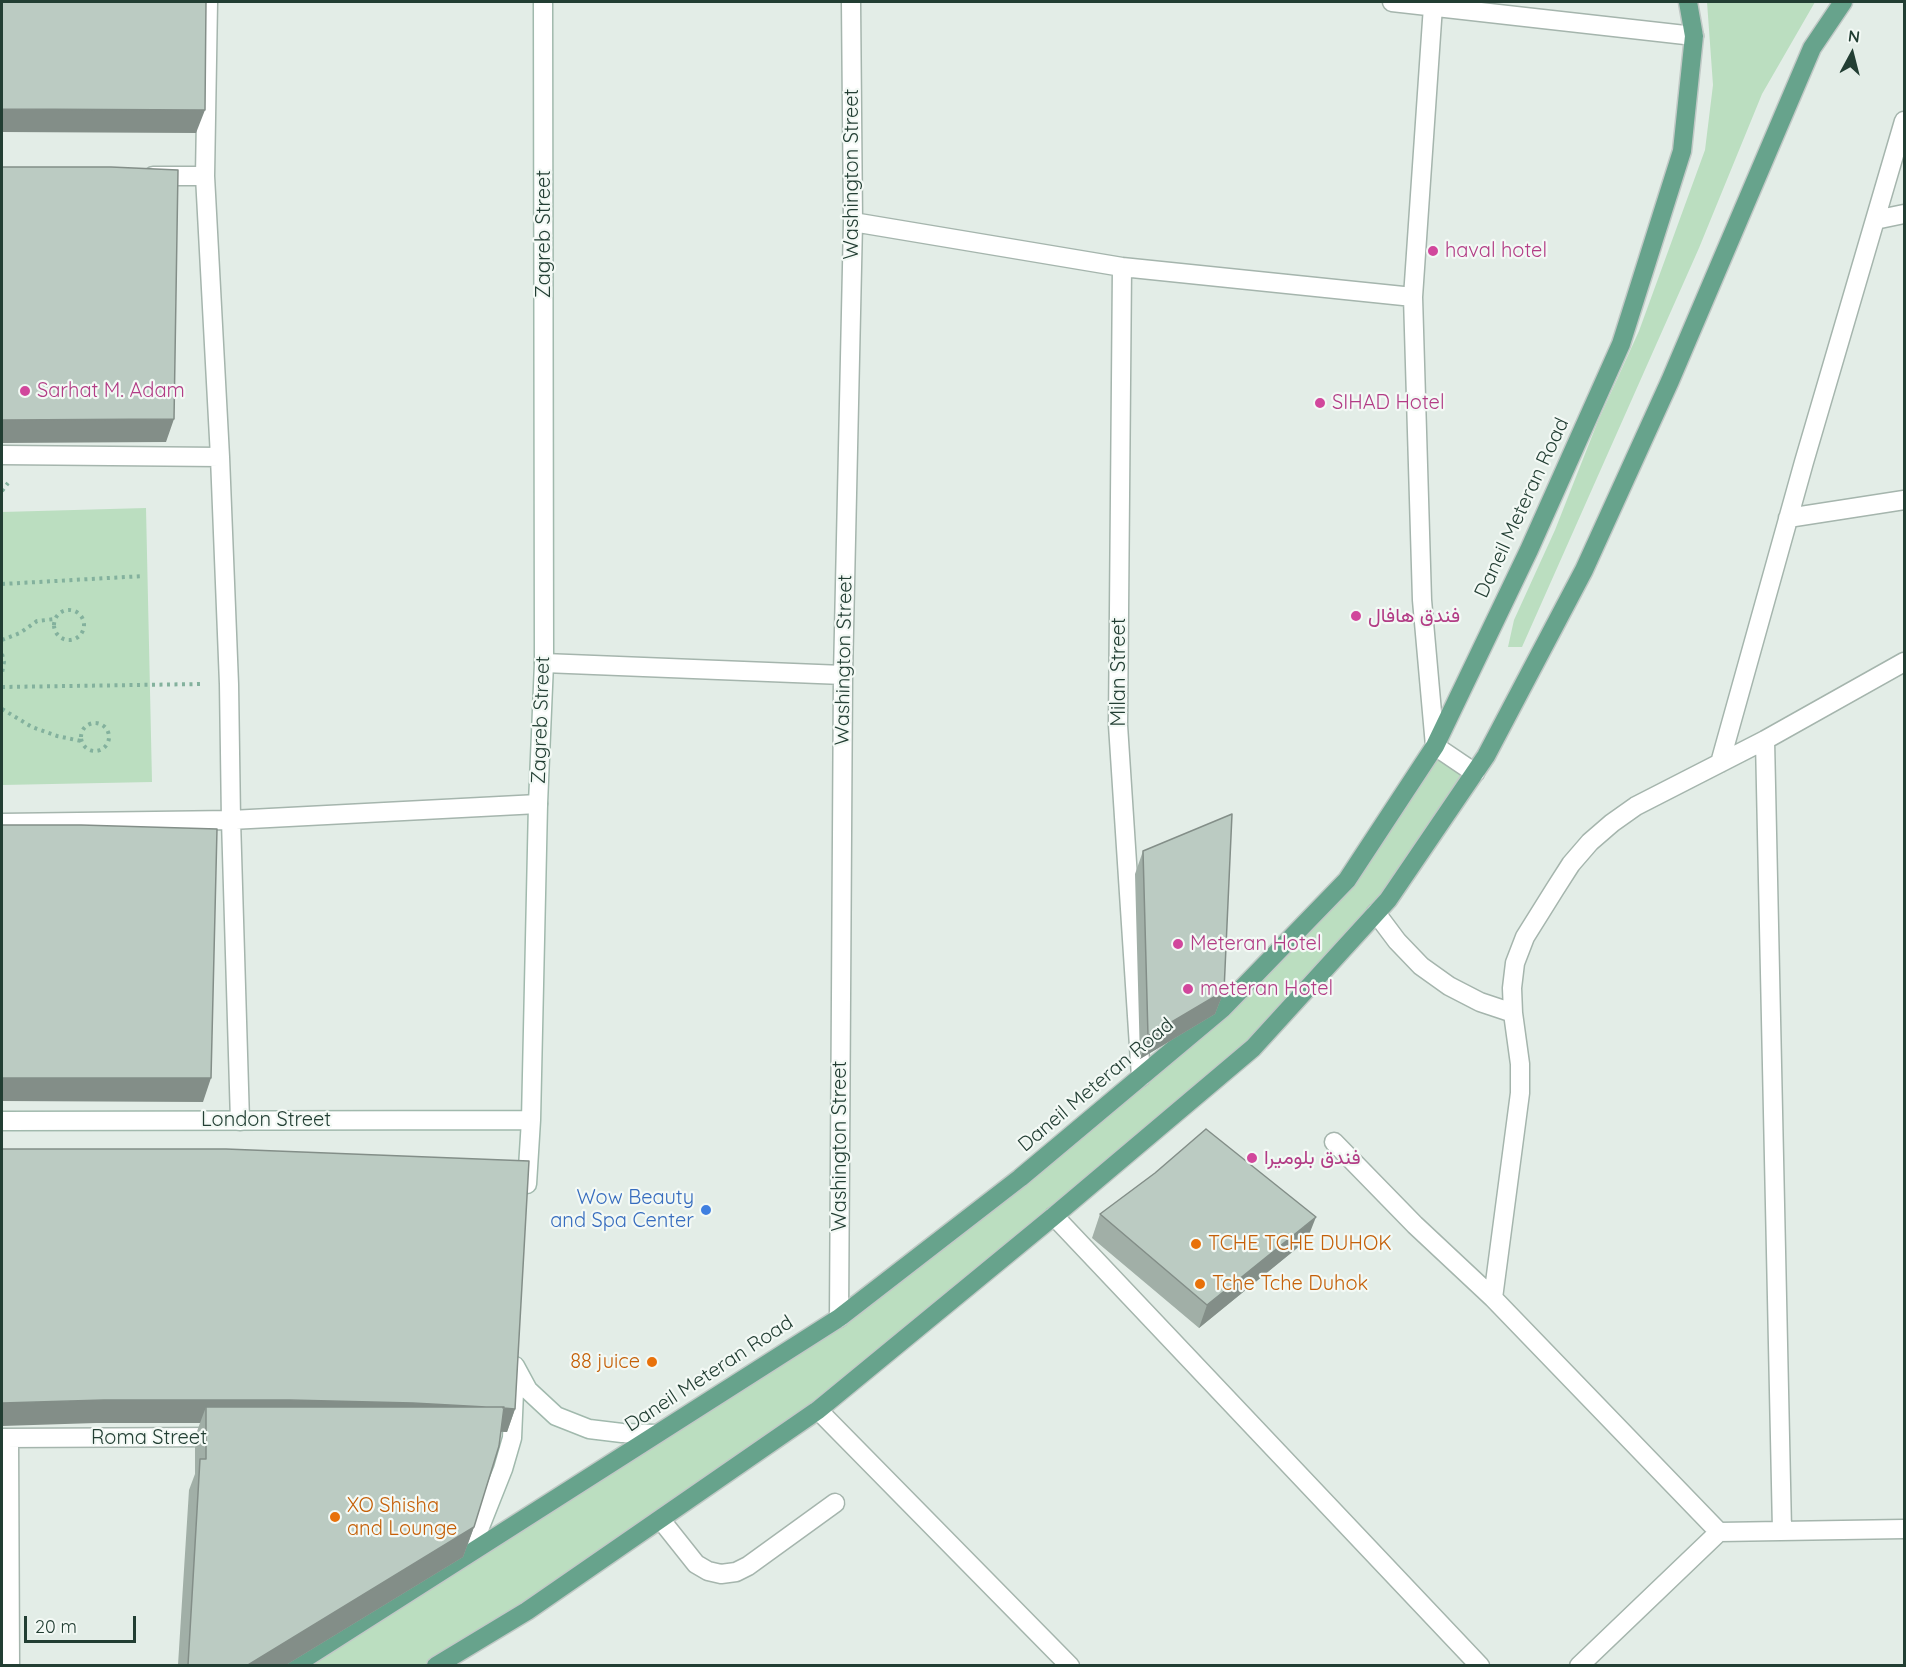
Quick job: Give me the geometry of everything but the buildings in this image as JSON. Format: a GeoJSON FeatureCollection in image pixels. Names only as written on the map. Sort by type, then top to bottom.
{"type":"FeatureCollection","features":[{"type":"Feature","properties":{"kind":"main road","name":"Daneil Meteran Road"},"geometry":{"type":"LineString","coordinates":[[293,1665],[839,1318],[1020,1178],[1223,1008],[1347,880],[1435,746],[1529,550],[1621,344],[1682,151],[1694,36],[1688,2]]}},
{"type":"Feature","properties":{"kind":"main road"},"geometry":{"type":"LineString","coordinates":[[436,1665],[527,1611],[818,1410],[1054,1216],[1253,1048],[1388,900],[1486,756],[1584,570],[1670,381],[1812,48],[1843,2]]}},
{"type":"Feature","properties":{"kind":"street"},"geometry":{"type":"LineString","coordinates":[[208,2],[204,176],[220,457],[229,684],[240,1120]]}},
{"type":"Feature","properties":{"kind":"street","name":"Zagreb Street"},"geometry":{"type":"LineString","coordinates":[[526,1202],[531,1120],[538,804],[544,663],[543,2]]}},
{"type":"Feature","properties":{"kind":"street","name":"Washington Street"},"geometry":{"type":"LineString","coordinates":[[839,1318],[843,675],[853,222],[851,2]]}},
{"type":"Feature","properties":{"kind":"street"},"geometry":{"type":"LineString","coordinates":[[1392,2],[1694,36]]}},
{"type":"Feature","properties":{"kind":"street"},"geometry":{"type":"LineString","coordinates":[[1434,6],[1413,297],[1422,600],[1435,746],[1475,772]]}},
{"type":"Feature","properties":{"kind":"street"},"geometry":{"type":"LineString","coordinates":[[1720,763],[1788,518],[1905,121]]}},
{"type":"Feature","properties":{"kind":"street"},"geometry":{"type":"LineString","coordinates":[[133,175],[204,176]]}},
{"type":"Feature","properties":{"kind":"street"},"geometry":{"type":"LineString","coordinates":[[1875,220],[1905,214]]}},
{"type":"Feature","properties":{"kind":"street"},"geometry":{"type":"LineString","coordinates":[[853,222],[1122,267],[1413,297]]}},
{"type":"Feature","properties":{"kind":"street","name":"Milan Street"},"geometry":{"type":"LineString","coordinates":[[1122,267],[1118,725],[1141,1077]]}},
{"type":"Feature","properties":{"kind":"street"},"geometry":{"type":"LineString","coordinates":[[2,455],[220,457]]}},
{"type":"Feature","properties":{"kind":"street"},"geometry":{"type":"LineString","coordinates":[[1788,518],[1905,500]]}},
{"type":"Feature","properties":{"kind":"street"},"geometry":{"type":"LineString","coordinates":[[1493,1298],[1520,1094],[1520,1064],[1513,1013],[1515,963],[1525,937],[1571,864],[1590,842],[1636,806],[1765,740],[1905,662]]}},
{"type":"Feature","properties":{"kind":"street"},"geometry":{"type":"LineString","coordinates":[[544,663],[843,675]]}},
{"type":"Feature","properties":{"kind":"street"},"geometry":{"type":"LineString","coordinates":[[1765,740],[1782,1530]]}},
{"type":"Feature","properties":{"kind":"street"},"geometry":{"type":"LineString","coordinates":[[2,824],[231,820],[538,804]]}},
{"type":"Feature","properties":{"kind":"street"},"geometry":{"type":"LineString","coordinates":[[1376,913],[1397,941],[1421,966],[1480,1002],[1513,1013]]}},
{"type":"Feature","properties":{"kind":"street","name":"London Street"},"geometry":{"type":"LineString","coordinates":[[2,1121],[531,1120]]}},
{"type":"Feature","properties":{"kind":"street"},"geometry":{"type":"LineString","coordinates":[[1334,1142],[1415,1224],[1493,1298],[1719,1532]]}},
{"type":"Feature","properties":{"kind":"street"},"geometry":{"type":"LineString","coordinates":[[1054,1216],[1480,1665]]}},
{"type":"Feature","properties":{"kind":"street"},"geometry":{"type":"LineString","coordinates":[[463,1557],[476,1537],[489,1506],[512,1438],[516,1360],[528,1390],[556,1416],[589,1429],[656,1434]]}},
{"type":"Feature","properties":{"kind":"street"},"geometry":{"type":"LineString","coordinates":[[818,1410],[1070,1665]]}},
{"type":"Feature","properties":{"kind":"street","name":"Roma Street"},"geometry":{"type":"LineString","coordinates":[[5,1438],[231,1437]]}},
{"type":"Feature","properties":{"kind":"street"},"geometry":{"type":"LineString","coordinates":[[493,1437],[512,1438]]}},
{"type":"Feature","properties":{"kind":"street"},"geometry":{"type":"LineString","coordinates":[[5,1438],[10,1665]]}},
{"type":"Feature","properties":{"kind":"street"},"geometry":{"type":"LineString","coordinates":[[661,1520],[696,1564],[708,1571],[721,1574],[736,1572],[748,1566],[835,1503]]}},
{"type":"Feature","properties":{"kind":"street"},"geometry":{"type":"LineString","coordinates":[[1579,1665],[1719,1532],[1905,1529]]}},
{"type":"Feature","properties":{"kind":"path"},"geometry":{"type":"LineString","coordinates":[[2,584],[144,576]]}},
{"type":"Feature","properties":{"kind":"path"},"geometry":{"type":"LineString","coordinates":[[2,640],[20,633],[37,621],[55,619],[62,612],[76,611],[85,622],[83,632],[76,640],[60,638],[54,630],[55,619]]}},
{"type":"Feature","properties":{"kind":"path"},"geometry":{"type":"LineString","coordinates":[[2,654],[4,662],[2,672]]}},
{"type":"Feature","properties":{"kind":"path"},"geometry":{"type":"LineString","coordinates":[[2,687],[229,684]]}},
{"type":"Feature","properties":{"kind":"path"},"geometry":{"type":"LineString","coordinates":[[2,709],[32,727],[81,741],[90,751],[103,749],[109,742],[108,732],[98,723],[88,724],[82,731],[81,741]]}},
{"type":"Feature","properties":{"kind":"green space"},"geometry":{"type":"Polygon","coordinates":[[[1707,2],[1815,2],[1762,94],[1699,248],[1522,647],[1508,647],[1514,620],[1555,530],[1598,421],[1639,331],[1705,150],[1713,85],[1707,2]]]}},
{"type":"Feature","properties":{"kind":"green space"},"geometry":{"type":"Polygon","coordinates":[[[146,508],[152,782],[2,785],[2,512],[146,508]]]}},
{"type":"Feature","properties":{"kind":"green space"},"geometry":{"type":"Polygon","coordinates":[[[1436,753],[1468,774],[1364,920],[1226,1063],[993,1262],[724,1470],[498,1624],[427,1665],[308,1666],[839,1323],[1319,917],[1436,753]]]}},
{"type":"Feature","properties":{"kind":"place","name":"haval hotel"},"geometry":{"type":"Point","coordinates":[1433,251]}},
{"type":"Feature","properties":{"kind":"place","name":"Sarhat M. Adam"},"geometry":{"type":"Point","coordinates":[25,391]}},
{"type":"Feature","properties":{"kind":"place","name":"SIHAD Hotel"},"geometry":{"type":"Point","coordinates":[1320,403]}},
{"type":"Feature","properties":{"kind":"place","name":"فندق هافال"},"geometry":{"type":"Point","coordinates":[1356,616]}},
{"type":"Feature","properties":{"kind":"place","name":"Meteran Hotel"},"geometry":{"type":"Point","coordinates":[1178,944]}},
{"type":"Feature","properties":{"kind":"place","name":"meteran Hotel"},"geometry":{"type":"Point","coordinates":[1188,989]}},
{"type":"Feature","properties":{"kind":"place","name":"فندق بلوميرا"},"geometry":{"type":"Point","coordinates":[1252,1158]}},
{"type":"Feature","properties":{"kind":"place","name":"Wow Beauty and Spa Center"},"geometry":{"type":"Point","coordinates":[706,1210]}},
{"type":"Feature","properties":{"kind":"place","name":"TCHE TCHE DUHOK"},"geometry":{"type":"Point","coordinates":[1196,1244]}},
{"type":"Feature","properties":{"kind":"place","name":"Tche Tche Duhok"},"geometry":{"type":"Point","coordinates":[1200,1284]}},
{"type":"Feature","properties":{"kind":"place","name":"88 juice"},"geometry":{"type":"Point","coordinates":[652,1362]}},
{"type":"Feature","properties":{"kind":"place","name":"XO Shisha and Lounge"},"geometry":{"type":"Point","coordinates":[335,1517]}}]}
